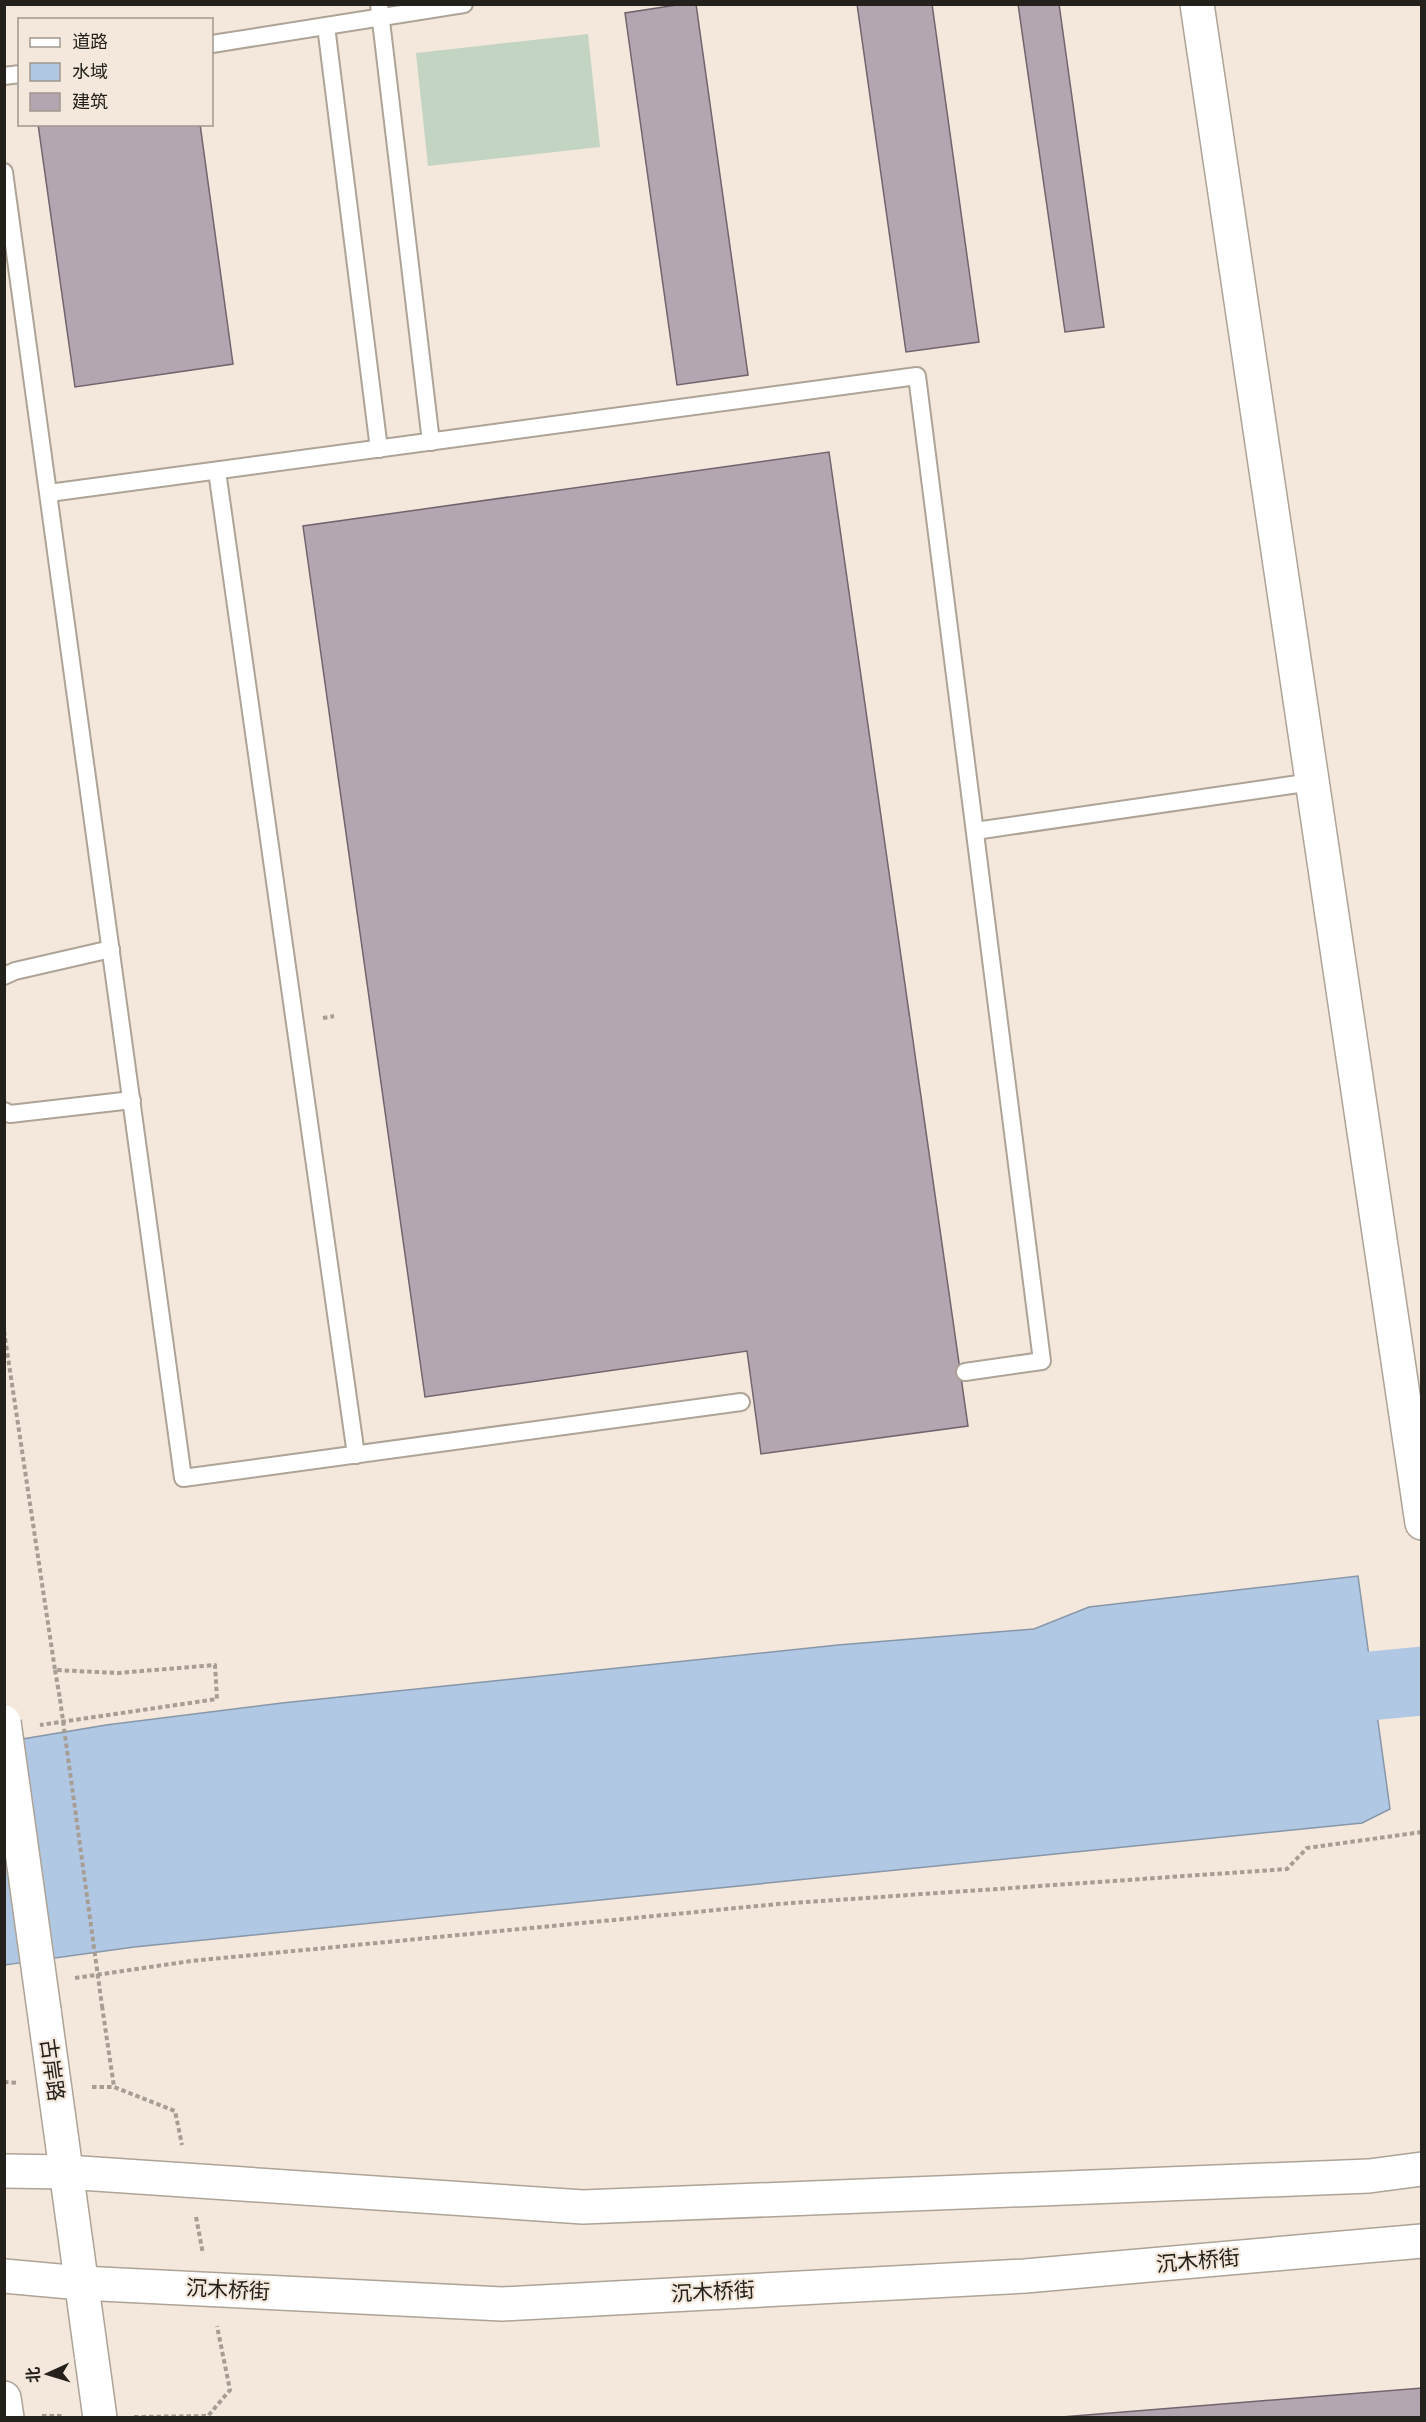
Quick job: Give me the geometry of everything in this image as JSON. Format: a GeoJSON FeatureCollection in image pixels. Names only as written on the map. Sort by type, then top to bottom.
{"type":"FeatureCollection","features":[{"type":"Feature","properties":{"kind":"street"},"geometry":{"type":"LineString","coordinates":[[1197,4],[1422,1522]]}},
{"type":"Feature","properties":{"kind":"street","name":"古岸路"},"geometry":{"type":"LineString","coordinates":[[16,1724],[44,2010],[100,2418]]}},
{"type":"Feature","properties":{"kind":"street"},"geometry":{"type":"LineString","coordinates":[[4,2171],[66,2172],[583,2207],[1369,2176],[1422,2169]]}},
{"type":"Feature","properties":{"kind":"street","name":"沉木桥街"},"geometry":{"type":"LineString","coordinates":[[4,2276],[81,2283],[502,2304],[1025,2276],[1422,2241]]}},
{"type":"Feature","properties":{"kind":"street"},"geometry":{"type":"LineString","coordinates":[[4,2398],[7,2418]]}},
{"type":"Feature","properties":{"kind":"lane"},"geometry":{"type":"LineString","coordinates":[[213,44],[326,26],[380,11],[464,4]]}},
{"type":"Feature","properties":{"kind":"lane"},"geometry":{"type":"LineString","coordinates":[[380,11],[431,442]]}},
{"type":"Feature","properties":{"kind":"lane"},"geometry":{"type":"LineString","coordinates":[[326,26],[379,449]]}},
{"type":"Feature","properties":{"kind":"lane"},"geometry":{"type":"LineString","coordinates":[[4,172],[183,1478],[741,1402]]}},
{"type":"Feature","properties":{"kind":"lane"},"geometry":{"type":"LineString","coordinates":[[49,493],[917,376],[1042,1361],[965,1372]]}},
{"type":"Feature","properties":{"kind":"lane"},"geometry":{"type":"LineString","coordinates":[[217,471],[356,1455]]}},
{"type":"Feature","properties":{"kind":"lane"},"geometry":{"type":"LineString","coordinates":[[975,831],[1312,782]]}},
{"type":"Feature","properties":{"kind":"lane"},"geometry":{"type":"LineString","coordinates":[[4,976],[15,971],[111,949]]}},
{"type":"Feature","properties":{"kind":"lane"},"geometry":{"type":"LineString","coordinates":[[4,1112],[10,1114],[132,1100]]}},
{"type":"Feature","properties":{"kind":"path"},"geometry":{"type":"LineString","coordinates":[[4,1331],[60,1699],[114,2087]]}},
{"type":"Feature","properties":{"kind":"path"},"geometry":{"type":"LineString","coordinates":[[16,1724],[217,1700],[215,1665],[118,1673],[55,1670]]}},
{"type":"Feature","properties":{"kind":"path"},"geometry":{"type":"LineString","coordinates":[[75,1978],[192,1962],[778,1904],[1287,1869],[1307,1848],[1422,1832]]}},
{"type":"Feature","properties":{"kind":"green space"},"geometry":{"type":"Polygon","coordinates":[[[588,34],[600,147],[428,166],[416,53],[588,34]]]}},
{"type":"Feature","properties":{"kind":"water"},"geometry":{"type":"Polygon","coordinates":[[[1358,1576],[1390,1809],[1362,1823],[134,1947],[5,1965],[5,1742],[106,1725],[282,1703],[838,1645],[1034,1629],[1089,1607],[1358,1576]]]}},
{"type":"Feature","properties":{"kind":"building"},"geometry":{"type":"Polygon","coordinates":[[[696,4],[748,375],[677,385],[625,13],[696,4]]]}},
{"type":"Feature","properties":{"kind":"building"},"geometry":{"type":"Polygon","coordinates":[[[857,4],[932,4],[979,342],[906,352],[857,4]]]}},
{"type":"Feature","properties":{"kind":"building"},"geometry":{"type":"Polygon","coordinates":[[[1018,4],[1059,4],[1104,327],[1065,332],[1018,4]]]}},
{"type":"Feature","properties":{"kind":"building"},"geometry":{"type":"Polygon","coordinates":[[[38,126],[200,126],[233,364],[75,387],[38,126]]]}},
{"type":"Feature","properties":{"kind":"building"},"geometry":{"type":"Polygon","coordinates":[[[829,452],[968,1426],[761,1454],[747,1351],[425,1397],[303,526],[829,452]]]}},
{"type":"Feature","properties":{"kind":"building"},"geometry":{"type":"Polygon","coordinates":[[[1422,2388],[1422,2418],[1049,2418],[1422,2388]]]}},
{"type":"Feature","properties":{"kind":"waterway"},"geometry":{"type":"LineString","coordinates":[[1278,1695],[1422,1681]]}}]}
